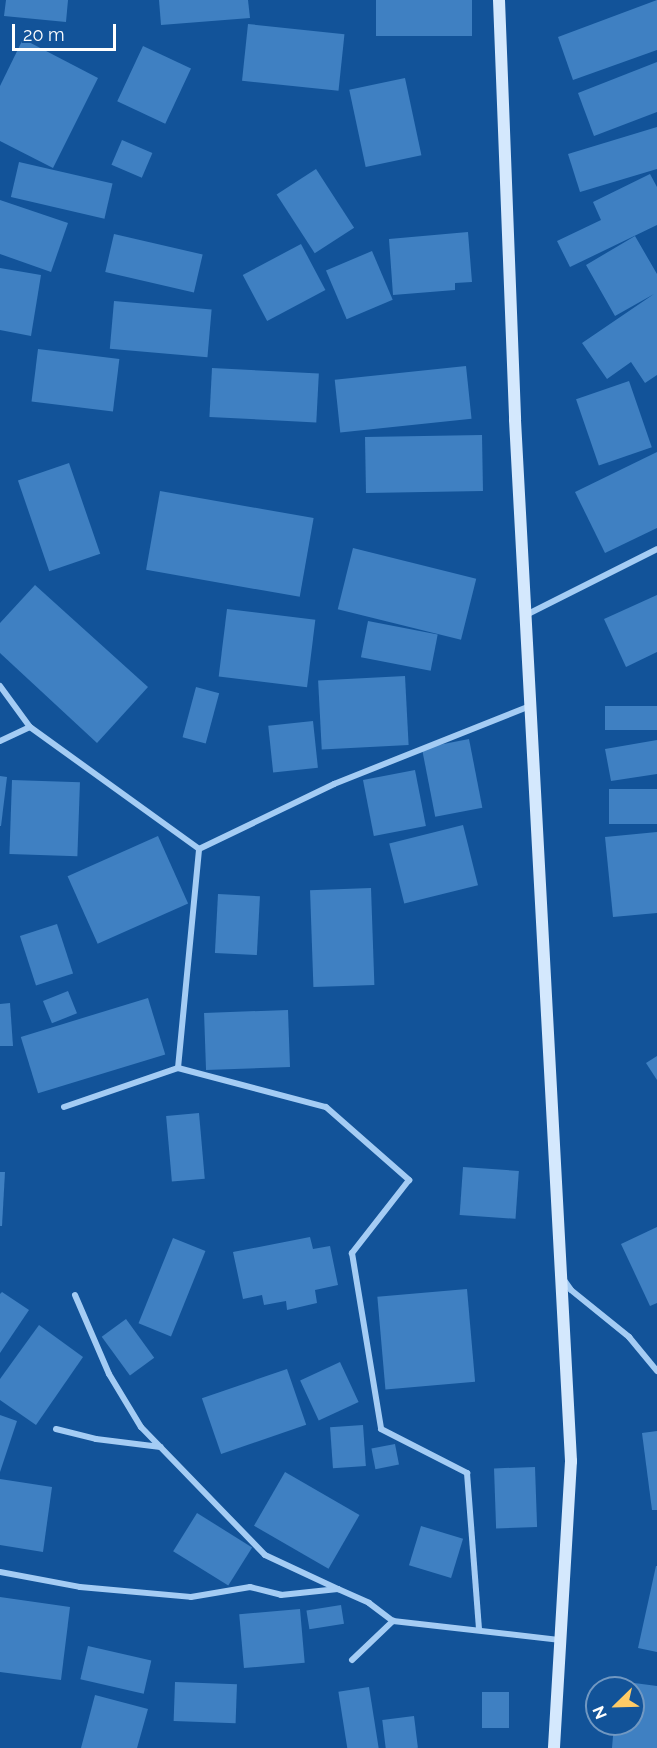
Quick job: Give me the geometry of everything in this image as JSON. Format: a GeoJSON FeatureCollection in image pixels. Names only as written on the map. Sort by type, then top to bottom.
{"type":"FeatureCollection","features":[{"type":"Feature","properties":{"kind":"main road"},"geometry":{"type":"LineString","coordinates":[[499,0],[525,615],[571,1461],[554,1748]]}},
{"type":"Feature","properties":{"kind":"street"},"geometry":{"type":"LineString","coordinates":[[525,615],[657,549]]}},
{"type":"Feature","properties":{"kind":"street"},"geometry":{"type":"LineString","coordinates":[[0,686],[30,727],[199,849]]}},
{"type":"Feature","properties":{"kind":"street"},"geometry":{"type":"LineString","coordinates":[[199,849],[334,784],[530,706]]}},
{"type":"Feature","properties":{"kind":"street"},"geometry":{"type":"LineString","coordinates":[[0,741],[30,727]]}},
{"type":"Feature","properties":{"kind":"street"},"geometry":{"type":"LineString","coordinates":[[178,1068],[199,849]]}},
{"type":"Feature","properties":{"kind":"street"},"geometry":{"type":"LineString","coordinates":[[64,1107],[178,1068],[326,1107],[409,1180],[352,1253],[381,1429],[467,1473],[479,1629]]}},
{"type":"Feature","properties":{"kind":"street"},"geometry":{"type":"LineString","coordinates":[[561,1275],[571,1290],[629,1337],[657,1371]]}},
{"type":"Feature","properties":{"kind":"street"},"geometry":{"type":"LineString","coordinates":[[75,1295],[109,1374],[141,1427],[265,1555],[369,1603],[393,1621],[561,1640]]}},
{"type":"Feature","properties":{"kind":"street"},"geometry":{"type":"LineString","coordinates":[[56,1429],[96,1439],[161,1448]]}},
{"type":"Feature","properties":{"kind":"street"},"geometry":{"type":"LineString","coordinates":[[0,1572],[80,1587],[191,1597],[250,1587],[281,1595],[338,1589]]}},
{"type":"Feature","properties":{"kind":"street"},"geometry":{"type":"LineString","coordinates":[[352,1660],[393,1621]]}},
{"type":"Feature","properties":{"kind":"building"},"geometry":{"type":"Polygon","coordinates":[[[6,0],[68,0],[66,22],[4,16],[6,0]]]}},
{"type":"Feature","properties":{"kind":"building"},"geometry":{"type":"Polygon","coordinates":[[[159,0],[248,0],[250,18],[161,25],[159,0]]]}},
{"type":"Feature","properties":{"kind":"building"},"geometry":{"type":"Polygon","coordinates":[[[376,0],[472,0],[472,36],[376,36],[376,0]]]}},
{"type":"Feature","properties":{"kind":"building"},"geometry":{"type":"Polygon","coordinates":[[[657,0],[657,50],[573,80],[558,37],[657,0]]]}},
{"type":"Feature","properties":{"kind":"building"},"geometry":{"type":"Polygon","coordinates":[[[248,24],[344,34],[339,91],[242,81],[248,24]]]}},
{"type":"Feature","properties":{"kind":"building"},"geometry":{"type":"Polygon","coordinates":[[[23,39],[98,78],[53,168],[0,141],[0,86],[23,39]]]}},
{"type":"Feature","properties":{"kind":"building"},"geometry":{"type":"Polygon","coordinates":[[[143,46],[191,68],[165,124],[117,101],[143,46]]]}},
{"type":"Feature","properties":{"kind":"building"},"geometry":{"type":"Polygon","coordinates":[[[657,62],[657,112],[594,136],[578,93],[657,62]]]}},
{"type":"Feature","properties":{"kind":"building"},"geometry":{"type":"Polygon","coordinates":[[[405,78],[421,155],[366,167],[349,90],[405,78]]]}},
{"type":"Feature","properties":{"kind":"building"},"geometry":{"type":"Polygon","coordinates":[[[657,127],[657,169],[580,192],[568,154],[657,127]]]}},
{"type":"Feature","properties":{"kind":"building"},"geometry":{"type":"Polygon","coordinates":[[[122,140],[152,153],[142,178],[111,165],[122,140]]]}},
{"type":"Feature","properties":{"kind":"building"},"geometry":{"type":"Polygon","coordinates":[[[19,162],[113,184],[104,219],[11,197],[19,162]]]}},
{"type":"Feature","properties":{"kind":"building"},"geometry":{"type":"Polygon","coordinates":[[[316,169],[354,228],[315,253],[277,195],[316,169]]]}},
{"type":"Feature","properties":{"kind":"building"},"geometry":{"type":"Polygon","coordinates":[[[650,174],[657,187],[657,225],[570,267],[557,241],[601,220],[593,202],[650,174]]]}},
{"type":"Feature","properties":{"kind":"building"},"geometry":{"type":"Polygon","coordinates":[[[0,200],[68,223],[51,272],[0,254],[0,200]]]}},
{"type":"Feature","properties":{"kind":"building"},"geometry":{"type":"Polygon","coordinates":[[[468,232],[472,282],[455,283],[455,290],[393,295],[389,239],[468,232]]]}},
{"type":"Feature","properties":{"kind":"building"},"geometry":{"type":"Polygon","coordinates":[[[114,234],[203,254],[194,292],[105,272],[114,234]]]}},
{"type":"Feature","properties":{"kind":"building"},"geometry":{"type":"Polygon","coordinates":[[[635,236],[657,274],[657,375],[645,383],[631,362],[607,379],[582,343],[654,294],[615,316],[586,265],[635,236]]]}},
{"type":"Feature","properties":{"kind":"building"},"geometry":{"type":"Polygon","coordinates":[[[301,244],[325,290],[267,321],[243,275],[301,244]]]}},
{"type":"Feature","properties":{"kind":"building"},"geometry":{"type":"Polygon","coordinates":[[[372,251],[393,300],[347,319],[326,271],[372,251]]]}},
{"type":"Feature","properties":{"kind":"building"},"geometry":{"type":"Polygon","coordinates":[[[0,268],[41,275],[31,336],[0,330],[0,268]]]}},
{"type":"Feature","properties":{"kind":"building"},"geometry":{"type":"Polygon","coordinates":[[[114,301],[212,310],[207,357],[110,349],[114,301]]]}},
{"type":"Feature","properties":{"kind":"building"},"geometry":{"type":"Polygon","coordinates":[[[38,349],[119,359],[113,412],[32,402],[38,349]]]}},
{"type":"Feature","properties":{"kind":"building"},"geometry":{"type":"Polygon","coordinates":[[[466,366],[472,419],[340,433],[335,380],[466,366]]]}},
{"type":"Feature","properties":{"kind":"building"},"geometry":{"type":"Polygon","coordinates":[[[212,368],[319,374],[316,423],[209,417],[212,368]]]}},
{"type":"Feature","properties":{"kind":"building"},"geometry":{"type":"Polygon","coordinates":[[[629,381],[652,447],[599,465],[576,399],[629,381]]]}},
{"type":"Feature","properties":{"kind":"building"},"geometry":{"type":"Polygon","coordinates":[[[482,435],[483,491],[366,493],[365,437],[482,435]]]}},
{"type":"Feature","properties":{"kind":"building"},"geometry":{"type":"Polygon","coordinates":[[[657,452],[657,528],[605,553],[575,492],[657,452]]]}},
{"type":"Feature","properties":{"kind":"building"},"geometry":{"type":"Polygon","coordinates":[[[69,463],[100,554],[49,571],[18,481],[69,463]]]}},
{"type":"Feature","properties":{"kind":"building"},"geometry":{"type":"Polygon","coordinates":[[[160,491],[314,518],[300,597],[146,570],[160,491]]]}},
{"type":"Feature","properties":{"kind":"building"},"geometry":{"type":"Polygon","coordinates":[[[353,548],[476,579],[461,640],[338,609],[353,548]]]}},
{"type":"Feature","properties":{"kind":"building"},"geometry":{"type":"Polygon","coordinates":[[[35,585],[148,687],[97,743],[0,653],[0,623],[35,585]]]}},
{"type":"Feature","properties":{"kind":"building"},"geometry":{"type":"Polygon","coordinates":[[[657,595],[657,652],[626,667],[604,619],[657,595]]]}},
{"type":"Feature","properties":{"kind":"building"},"geometry":{"type":"Polygon","coordinates":[[[227,609],[315,620],[307,687],[219,676],[227,609]]]}},
{"type":"Feature","properties":{"kind":"building"},"geometry":{"type":"Polygon","coordinates":[[[368,621],[438,635],[431,671],[361,657],[368,621]]]}},
{"type":"Feature","properties":{"kind":"building"},"geometry":{"type":"Polygon","coordinates":[[[405,676],[409,745],[322,749],[318,681],[405,676]]]}},
{"type":"Feature","properties":{"kind":"building"},"geometry":{"type":"Polygon","coordinates":[[[196,687],[219,693],[206,743],[183,737],[196,687]]]}},
{"type":"Feature","properties":{"kind":"building"},"geometry":{"type":"Polygon","coordinates":[[[605,706],[657,706],[657,730],[605,730],[605,706]]]}},
{"type":"Feature","properties":{"kind":"building"},"geometry":{"type":"Polygon","coordinates":[[[313,721],[318,768],[273,772],[268,726],[313,721]]]}},
{"type":"Feature","properties":{"kind":"building"},"geometry":{"type":"Polygon","coordinates":[[[469,739],[482,808],[435,817],[422,748],[469,739]]]}},
{"type":"Feature","properties":{"kind":"building"},"geometry":{"type":"Polygon","coordinates":[[[657,740],[657,774],[611,781],[605,749],[657,740]]]}},
{"type":"Feature","properties":{"kind":"building"},"geometry":{"type":"Polygon","coordinates":[[[415,770],[426,826],[374,836],[363,780],[415,770]]]}},
{"type":"Feature","properties":{"kind":"building"},"geometry":{"type":"Polygon","coordinates":[[[0,776],[7,777],[1,826],[0,826],[0,776]]]}},
{"type":"Feature","properties":{"kind":"building"},"geometry":{"type":"Polygon","coordinates":[[[12,780],[80,782],[77,856],[9,854],[12,780]]]}},
{"type":"Feature","properties":{"kind":"building"},"geometry":{"type":"Polygon","coordinates":[[[609,789],[657,789],[657,824],[609,824],[609,789]]]}},
{"type":"Feature","properties":{"kind":"building"},"geometry":{"type":"Polygon","coordinates":[[[463,825],[478,885],[404,904],[389,843],[463,825]]]}},
{"type":"Feature","properties":{"kind":"building"},"geometry":{"type":"Polygon","coordinates":[[[657,832],[657,913],[613,917],[605,837],[657,832]]]}},
{"type":"Feature","properties":{"kind":"building"},"geometry":{"type":"Polygon","coordinates":[[[158,836],[188,904],[98,944],[68,876],[158,836]]]}},
{"type":"Feature","properties":{"kind":"building"},"geometry":{"type":"Polygon","coordinates":[[[371,888],[374,985],[313,987],[310,890],[371,888]]]}},
{"type":"Feature","properties":{"kind":"building"},"geometry":{"type":"Polygon","coordinates":[[[218,894],[260,896],[257,955],[215,953],[218,894]]]}},
{"type":"Feature","properties":{"kind":"building"},"geometry":{"type":"Polygon","coordinates":[[[57,924],[73,973],[36,986],[20,936],[57,924]]]}},
{"type":"Feature","properties":{"kind":"building"},"geometry":{"type":"Polygon","coordinates":[[[68,991],[77,1013],[52,1023],[43,1001],[68,991]]]}},
{"type":"Feature","properties":{"kind":"building"},"geometry":{"type":"Polygon","coordinates":[[[148,998],[165,1054],[38,1093],[21,1037],[148,998]]]}},
{"type":"Feature","properties":{"kind":"building"},"geometry":{"type":"Polygon","coordinates":[[[10,1003],[13,1046],[0,1046],[0,1004],[10,1003]]]}},
{"type":"Feature","properties":{"kind":"building"},"geometry":{"type":"Polygon","coordinates":[[[288,1010],[290,1067],[206,1070],[204,1013],[288,1010]]]}},
{"type":"Feature","properties":{"kind":"building"},"geometry":{"type":"Polygon","coordinates":[[[657,1056],[657,1080],[646,1063],[657,1056]]]}},
{"type":"Feature","properties":{"kind":"building"},"geometry":{"type":"Polygon","coordinates":[[[199,1113],[205,1179],[172,1182],[166,1116],[199,1113]]]}},
{"type":"Feature","properties":{"kind":"building"},"geometry":{"type":"Polygon","coordinates":[[[463,1167],[519,1171],[516,1219],[460,1215],[463,1167]]]}},
{"type":"Feature","properties":{"kind":"building"},"geometry":{"type":"Polygon","coordinates":[[[0,1172],[5,1172],[2,1226],[0,1226],[0,1172]]]}},
{"type":"Feature","properties":{"kind":"building"},"geometry":{"type":"Polygon","coordinates":[[[657,1227],[657,1303],[650,1306],[621,1244],[657,1227]]]}},
{"type":"Feature","properties":{"kind":"building"},"geometry":{"type":"Polygon","coordinates":[[[310,1237],[313,1249],[330,1246],[338,1285],[315,1290],[317,1303],[287,1310],[286,1301],[264,1305],[262,1295],[243,1299],[233,1252],[310,1237]]]}},
{"type":"Feature","properties":{"kind":"building"},"geometry":{"type":"Polygon","coordinates":[[[173,1238],[205,1251],[171,1336],[139,1323],[173,1238]]]}},
{"type":"Feature","properties":{"kind":"building"},"geometry":{"type":"Polygon","coordinates":[[[467,1289],[475,1382],[385,1389],[377,1297],[467,1289]]]}},
{"type":"Feature","properties":{"kind":"building"},"geometry":{"type":"Polygon","coordinates":[[[2,1292],[29,1310],[0,1353],[0,1294],[2,1292]]]}},
{"type":"Feature","properties":{"kind":"building"},"geometry":{"type":"Polygon","coordinates":[[[126,1319],[154,1358],[130,1375],[102,1337],[126,1319]]]}},
{"type":"Feature","properties":{"kind":"building"},"geometry":{"type":"Polygon","coordinates":[[[39,1325],[83,1357],[36,1425],[0,1400],[0,1379],[39,1325]]]}},
{"type":"Feature","properties":{"kind":"building"},"geometry":{"type":"Polygon","coordinates":[[[340,1362],[359,1402],[319,1420],[300,1381],[340,1362]]]}},
{"type":"Feature","properties":{"kind":"building"},"geometry":{"type":"Polygon","coordinates":[[[287,1369],[306,1425],[221,1454],[202,1398],[287,1369]]]}},
{"type":"Feature","properties":{"kind":"building"},"geometry":{"type":"Polygon","coordinates":[[[0,1415],[17,1421],[0,1472],[0,1415]]]}},
{"type":"Feature","properties":{"kind":"building"},"geometry":{"type":"Polygon","coordinates":[[[363,1425],[366,1466],[333,1468],[330,1427],[363,1425]]]}},
{"type":"Feature","properties":{"kind":"building"},"geometry":{"type":"Polygon","coordinates":[[[657,1431],[657,1510],[652,1510],[642,1433],[657,1431]]]}},
{"type":"Feature","properties":{"kind":"building"},"geometry":{"type":"Polygon","coordinates":[[[395,1444],[399,1465],[375,1469],[371,1449],[395,1444]]]}},
{"type":"Feature","properties":{"kind":"building"},"geometry":{"type":"Polygon","coordinates":[[[535,1467],[537,1527],[496,1528],[494,1468],[535,1467]]]}},
{"type":"Feature","properties":{"kind":"building"},"geometry":{"type":"Polygon","coordinates":[[[285,1472],[359,1515],[328,1569],[254,1526],[285,1472]]]}},
{"type":"Feature","properties":{"kind":"building"},"geometry":{"type":"Polygon","coordinates":[[[0,1479],[52,1487],[43,1552],[0,1545],[0,1479]]]}},
{"type":"Feature","properties":{"kind":"building"},"geometry":{"type":"Polygon","coordinates":[[[197,1513],[252,1547],[228,1586],[173,1551],[197,1513]]]}},
{"type":"Feature","properties":{"kind":"building"},"geometry":{"type":"Polygon","coordinates":[[[421,1526],[463,1539],[451,1578],[409,1565],[421,1526]]]}},
{"type":"Feature","properties":{"kind":"building"},"geometry":{"type":"Polygon","coordinates":[[[657,1566],[657,1652],[638,1648],[657,1566]]]}},
{"type":"Feature","properties":{"kind":"building"},"geometry":{"type":"Polygon","coordinates":[[[0,1597],[70,1607],[61,1680],[0,1672],[0,1597]]]}},
{"type":"Feature","properties":{"kind":"building"},"geometry":{"type":"Polygon","coordinates":[[[341,1605],[344,1624],[309,1629],[306,1610],[341,1605]]]}},
{"type":"Feature","properties":{"kind":"building"},"geometry":{"type":"Polygon","coordinates":[[[300,1609],[305,1663],[244,1668],[239,1614],[300,1609]]]}},
{"type":"Feature","properties":{"kind":"building"},"geometry":{"type":"Polygon","coordinates":[[[88,1646],[151,1661],[144,1694],[80,1679],[88,1646]]]}},
{"type":"Feature","properties":{"kind":"building"},"geometry":{"type":"Polygon","coordinates":[[[175,1682],[237,1684],[236,1723],[174,1721],[175,1682]]]}},
{"type":"Feature","properties":{"kind":"building"},"geometry":{"type":"Polygon","coordinates":[[[645,1684],[657,1686],[657,1748],[612,1748],[613,1736],[645,1736],[645,1684]]]}},
{"type":"Feature","properties":{"kind":"building"},"geometry":{"type":"Polygon","coordinates":[[[369,1687],[379,1748],[347,1748],[338,1692],[369,1687]]]}},
{"type":"Feature","properties":{"kind":"building"},"geometry":{"type":"Polygon","coordinates":[[[482,1692],[509,1692],[509,1728],[482,1728],[482,1692]]]}},
{"type":"Feature","properties":{"kind":"building"},"geometry":{"type":"Polygon","coordinates":[[[95,1695],[148,1709],[137,1748],[81,1748],[95,1695]]]}},
{"type":"Feature","properties":{"kind":"building"},"geometry":{"type":"Polygon","coordinates":[[[414,1716],[418,1748],[386,1748],[382,1720],[414,1716]]]}}]}
